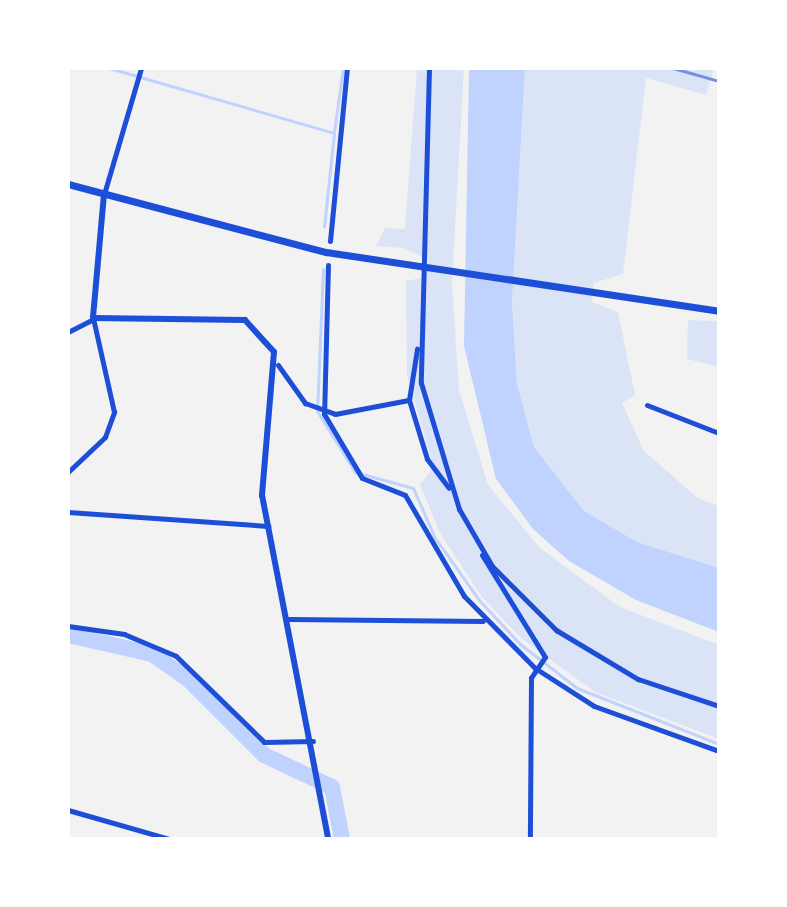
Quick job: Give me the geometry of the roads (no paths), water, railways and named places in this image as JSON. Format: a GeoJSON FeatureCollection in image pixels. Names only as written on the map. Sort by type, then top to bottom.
{"type":"FeatureCollection","features":[{"type":"Feature","properties":{"kind":"main road"},"geometry":{"type":"LineString","coordinates":[[68,184],[236,233],[423,267],[719,311]]}},
{"type":"Feature","properties":{"kind":"street"},"geometry":{"type":"LineString","coordinates":[[330,241],[347,68]]}},
{"type":"Feature","properties":{"kind":"street"},"geometry":{"type":"LineString","coordinates":[[429,68],[419,344],[409,400],[427,459],[451,489]]}},
{"type":"Feature","properties":{"kind":"street"},"geometry":{"type":"LineString","coordinates":[[68,472],[105,437],[114,412],[93,318],[104,194],[140,70]]}},
{"type":"Feature","properties":{"kind":"street"},"geometry":{"type":"LineString","coordinates":[[324,414],[328,265]]}},
{"type":"Feature","properties":{"kind":"street"},"geometry":{"type":"LineString","coordinates":[[68,332],[93,318],[245,320],[311,408],[324,414],[362,478],[405,495],[484,621],[535,668],[608,713],[719,751]]}},
{"type":"Feature","properties":{"kind":"street"},"geometry":{"type":"LineString","coordinates":[[419,344],[426,417],[451,489],[480,548],[545,657],[535,668],[530,839]]}},
{"type":"Feature","properties":{"kind":"street"},"geometry":{"type":"LineString","coordinates":[[278,365],[261,480],[313,741],[328,839]]}},
{"type":"Feature","properties":{"kind":"street"},"geometry":{"type":"LineString","coordinates":[[324,414],[409,400]]}},
{"type":"Feature","properties":{"kind":"street"},"geometry":{"type":"LineString","coordinates":[[647,405],[719,433]]}},
{"type":"Feature","properties":{"kind":"street"},"geometry":{"type":"LineString","coordinates":[[68,512],[269,526]]}},
{"type":"Feature","properties":{"kind":"street"},"geometry":{"type":"LineString","coordinates":[[480,548],[522,600],[575,644],[638,679],[719,706]]}},
{"type":"Feature","properties":{"kind":"street"},"geometry":{"type":"LineString","coordinates":[[289,619],[484,621]]}},
{"type":"Feature","properties":{"kind":"street"},"geometry":{"type":"LineString","coordinates":[[68,626],[124,634],[176,656],[264,742],[313,741]]}},
{"type":"Feature","properties":{"kind":"street"},"geometry":{"type":"LineString","coordinates":[[68,810],[170,839]]}},
{"type":"Feature","properties":{"kind":"water"},"geometry":{"type":"Polygon","coordinates":[[[469,68],[525,68],[512,302],[517,384],[534,447],[584,511],[637,542],[719,568],[719,632],[636,600],[569,561],[533,529],[496,479],[464,346],[469,68]]]}},
{"type":"Feature","properties":{"kind":"waterway"},"geometry":{"type":"LineString","coordinates":[[109,68],[334,133],[324,226]]}},
{"type":"Feature","properties":{"kind":"waterway"},"geometry":{"type":"LineString","coordinates":[[334,132],[343,68]]}},
{"type":"Feature","properties":{"kind":"waterway"},"geometry":{"type":"LineString","coordinates":[[323,269],[317,411],[355,472],[413,488],[435,538],[479,600],[520,644],[577,688],[719,744]]}},
{"type":"Feature","properties":{"kind":"waterway"},"geometry":{"type":"LineString","coordinates":[[68,635],[152,654],[188,679],[264,755],[332,787],[342,839]]}},
{"type":"Feature","properties":{"kind":"railway"},"geometry":{"type":"LineString","coordinates":[[673,68],[719,81]]}}]}
